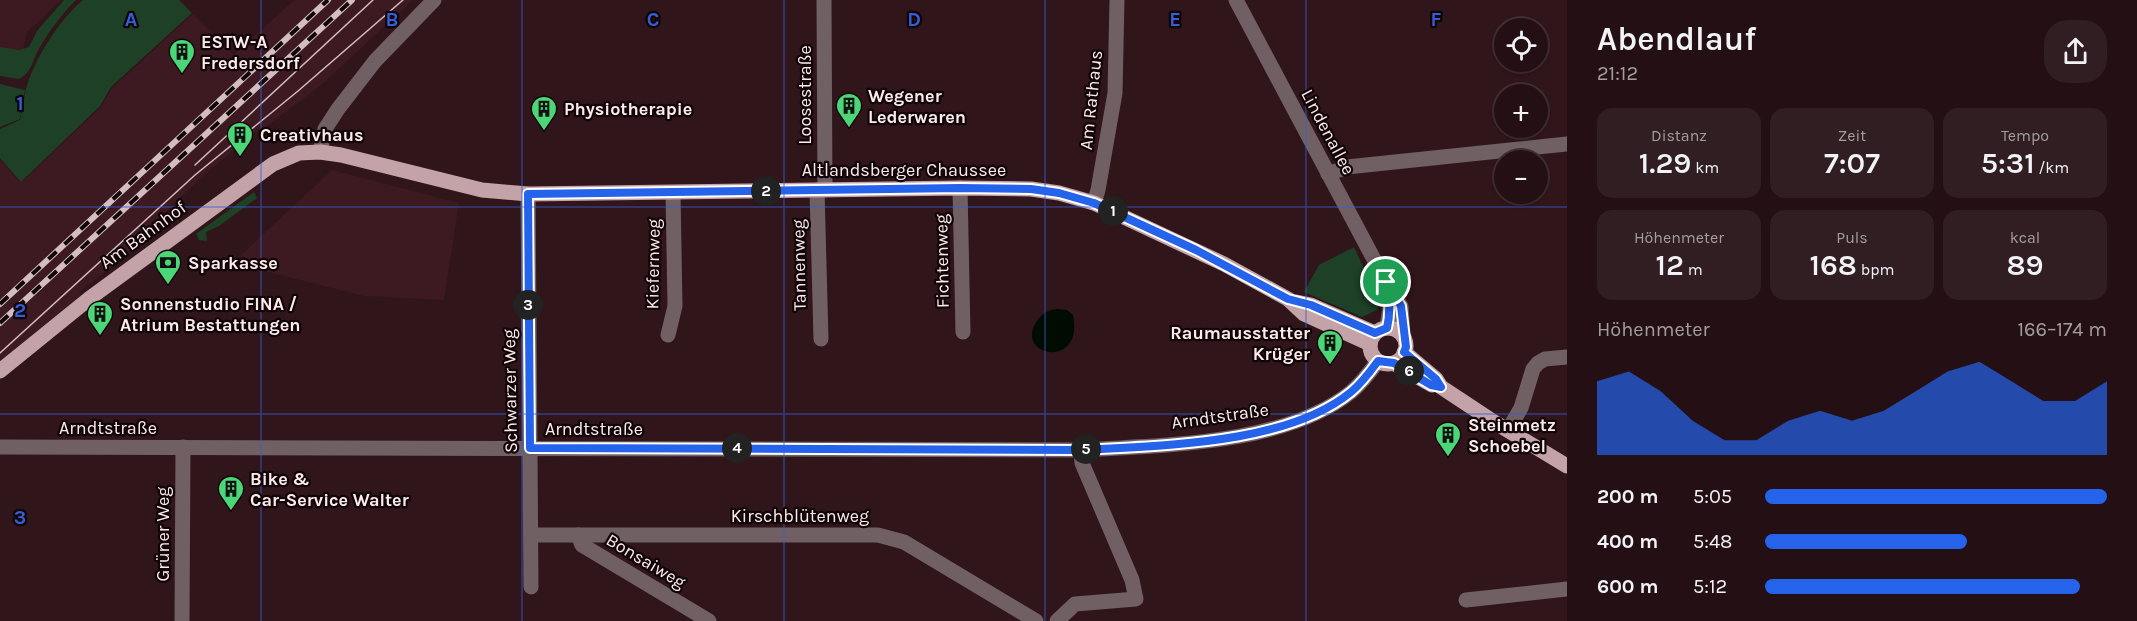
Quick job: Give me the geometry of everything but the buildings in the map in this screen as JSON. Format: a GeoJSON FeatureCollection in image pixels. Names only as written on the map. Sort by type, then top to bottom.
{"type":"FeatureCollection","features":[{"type":"Feature","properties":{"kind":"main road","name":"Altlandsberger Chaussee"},"geometry":{"type":"LineString","coordinates":[[320,152],[341,155],[482,190],[528,194],[960,188],[1031,189],[1059,193],[1094,203],[1196,250],[1288,299],[1304,314],[1377,335],[1396,330],[1403,336]]}},
{"type":"Feature","properties":{"kind":"main road","name":"Am Bahnhof"},"geometry":{"type":"LineString","coordinates":[[0,371],[90,298],[273,164],[299,153],[320,152]]}},
{"type":"Feature","properties":{"kind":"main road"},"geometry":{"type":"LineString","coordinates":[[1377,335],[1372,354],[1392,359],[1436,379],[1441,387],[1567,466]]}},
{"type":"Feature","properties":{"kind":"main road"},"geometry":{"type":"LineString","coordinates":[[1392,359],[1405,341],[1403,336]]}},
{"type":"Feature","properties":{"kind":"street"},"geometry":{"type":"LineString","coordinates":[[320,152],[325,129],[338,109],[375,61],[434,0]]}},
{"type":"Feature","properties":{"kind":"street","name":"Loosestraße"},"geometry":{"type":"LineString","coordinates":[[821,190],[824,0]]}},
{"type":"Feature","properties":{"kind":"street","name":"Am Rathaus"},"geometry":{"type":"LineString","coordinates":[[1094,203],[1115,93],[1117,0]]}},
{"type":"Feature","properties":{"kind":"street","name":"Lindenallee"},"geometry":{"type":"LineString","coordinates":[[1236,0],[1386,282],[1401,306],[1403,336]]}},
{"type":"Feature","properties":{"kind":"street"},"geometry":{"type":"LineString","coordinates":[[1328,174],[1347,167],[1567,144]]}},
{"type":"Feature","properties":{"kind":"street","name":"Fichtenweg"},"geometry":{"type":"LineString","coordinates":[[960,188],[963,332]]}},
{"type":"Feature","properties":{"kind":"street","name":"Tannenweg"},"geometry":{"type":"LineString","coordinates":[[821,190],[821,339]]}},
{"type":"Feature","properties":{"kind":"street","name":"Kiefernweg"},"geometry":{"type":"LineString","coordinates":[[668,335],[675,306],[674,193]]}},
{"type":"Feature","properties":{"kind":"street","name":"Schwarzer Weg"},"geometry":{"type":"LineString","coordinates":[[528,194],[531,587]]}},
{"type":"Feature","properties":{"kind":"street","name":"Lindenallee"},"geometry":{"type":"LineString","coordinates":[[1377,335],[1390,306],[1386,282]]}},
{"type":"Feature","properties":{"kind":"street"},"geometry":{"type":"LineString","coordinates":[[1508,430],[1521,408],[1533,369],[1545,359],[1567,357]]}},
{"type":"Feature","properties":{"kind":"street","name":"Arndtstraße"},"geometry":{"type":"LineString","coordinates":[[0,447],[1081,450],[1240,436],[1273,429],[1329,406],[1350,394],[1365,379],[1392,359]]}},
{"type":"Feature","properties":{"kind":"street","name":"Grüner Weg"},"geometry":{"type":"LineString","coordinates":[[182,621],[183,447]]}},
{"type":"Feature","properties":{"kind":"street"},"geometry":{"type":"LineString","coordinates":[[1057,621],[1074,604],[1136,599],[1132,580],[1082,463],[1081,450]]}},
{"type":"Feature","properties":{"kind":"street"},"geometry":{"type":"LineString","coordinates":[[531,535],[578,535]]}},
{"type":"Feature","properties":{"kind":"street","name":"Bonsaiweg"},"geometry":{"type":"LineString","coordinates":[[578,535],[582,545],[709,621]]}},
{"type":"Feature","properties":{"kind":"street","name":"Kirschblütenweg"},"geometry":{"type":"LineString","coordinates":[[578,535],[878,536],[904,542],[1036,621]]}},
{"type":"Feature","properties":{"kind":"street"},"geometry":{"type":"LineString","coordinates":[[1466,600],[1567,589]]}},
{"type":"Feature","properties":{"kind":"shaded area"},"geometry":{"type":"Polygon","coordinates":[[[0,0],[61,0],[27,32],[19,67],[0,63],[0,0]]]}},
{"type":"Feature","properties":{"kind":"shaded area"},"geometry":{"type":"Polygon","coordinates":[[[294,0],[413,0],[321,85],[266,127],[262,127],[204,175],[159,218],[123,258],[79,292],[83,298],[40,328],[0,363],[0,160],[21,183],[101,107],[112,88],[193,14],[234,55],[294,0]]]}},
{"type":"Feature","properties":{"kind":"shaded area"},"geometry":{"type":"Polygon","coordinates":[[[332,170],[459,203],[444,300],[365,296],[265,271],[255,267],[241,255],[332,170]]]}},
{"type":"Feature","properties":{"kind":"shaded area"},"geometry":{"type":"Polygon","coordinates":[[[1057,309],[1067,310],[1073,315],[1074,332],[1069,344],[1061,350],[1051,352],[1042,350],[1035,344],[1032,335],[1035,324],[1044,314],[1057,309]]]}},
{"type":"Feature","properties":{"kind":"green space"},"geometry":{"type":"Polygon","coordinates":[[[64,0],[76,0],[48,34],[27,73],[19,79],[0,76],[0,47],[19,50],[29,47],[37,31],[64,0]]]}},
{"type":"Feature","properties":{"kind":"green space"},"geometry":{"type":"Polygon","coordinates":[[[83,0],[179,0],[192,13],[111,87],[100,106],[21,182],[0,158],[0,129],[20,120],[32,71],[58,27],[83,0]]]}},
{"type":"Feature","properties":{"kind":"green space"},"geometry":{"type":"Polygon","coordinates":[[[0,84],[25,90],[20,119],[0,127],[0,84]]]}},
{"type":"Feature","properties":{"kind":"green space"},"geometry":{"type":"Polygon","coordinates":[[[254,192],[257,198],[219,226],[206,232],[207,241],[199,240],[196,234],[254,192]]]}},
{"type":"Feature","properties":{"kind":"green space"},"geometry":{"type":"Polygon","coordinates":[[[1354,247],[1380,303],[1377,310],[1362,317],[1304,292],[1319,265],[1354,247]]]}},
{"type":"Feature","properties":{"kind":"tram line"},"geometry":{"type":"LineString","coordinates":[[195,165],[373,0]]}},
{"type":"Feature","properties":{"kind":"tram line"},"geometry":{"type":"LineString","coordinates":[[0,353],[195,175],[298,91],[403,0]]}},
{"type":"Feature","properties":{"kind":"railway"},"geometry":{"type":"LineString","coordinates":[[0,304],[328,0]]}},
{"type":"Feature","properties":{"kind":"railway"},"geometry":{"type":"LineString","coordinates":[[0,323],[352,0]]}},
{"type":"Feature","properties":{"kind":"place","name":"ESTW-A Fredersdorf"},"geometry":{"type":"Point","coordinates":[182,75]}},
{"type":"Feature","properties":{"kind":"place","name":"Wegener Lederwaren"},"geometry":{"type":"Point","coordinates":[849,129]}},
{"type":"Feature","properties":{"kind":"place","name":"Physiotherapie"},"geometry":{"type":"Point","coordinates":[544,132]}},
{"type":"Feature","properties":{"kind":"place","name":"Creativhaus"},"geometry":{"type":"Point","coordinates":[240,158]}},
{"type":"Feature","properties":{"kind":"place","name":"Sparkasse"},"geometry":{"type":"Point","coordinates":[168,286]}},
{"type":"Feature","properties":{"kind":"place","name":"Sonnenstudio FINA / Atrium Bestattungen"},"geometry":{"type":"Point","coordinates":[100,337]}},
{"type":"Feature","properties":{"kind":"place","name":"Raumausstatter Krüger"},"geometry":{"type":"Point","coordinates":[1330,366]}},
{"type":"Feature","properties":{"kind":"place","name":"Steinmetz Schoebel"},"geometry":{"type":"Point","coordinates":[1448,458]}},
{"type":"Feature","properties":{"kind":"place","name":"Bike & Car-Service Walter"},"geometry":{"type":"Point","coordinates":[231,512]}},
{"type":"Feature","properties":{"kind":"route"},"geometry":{"type":"LineString","coordinates":[[1031,189],[1059,193],[1099,205],[1196,250],[1288,299],[1311,305],[1375,333],[1387,328],[1389,319],[1390,306],[1386,282],[1401,306],[1406,347],[1404,352],[1436,379],[1441,387],[1431,385],[1394,363],[1378,361],[1350,394],[1329,406],[1264,432],[1081,450],[530,448],[528,194],[1031,189]]}}]}
